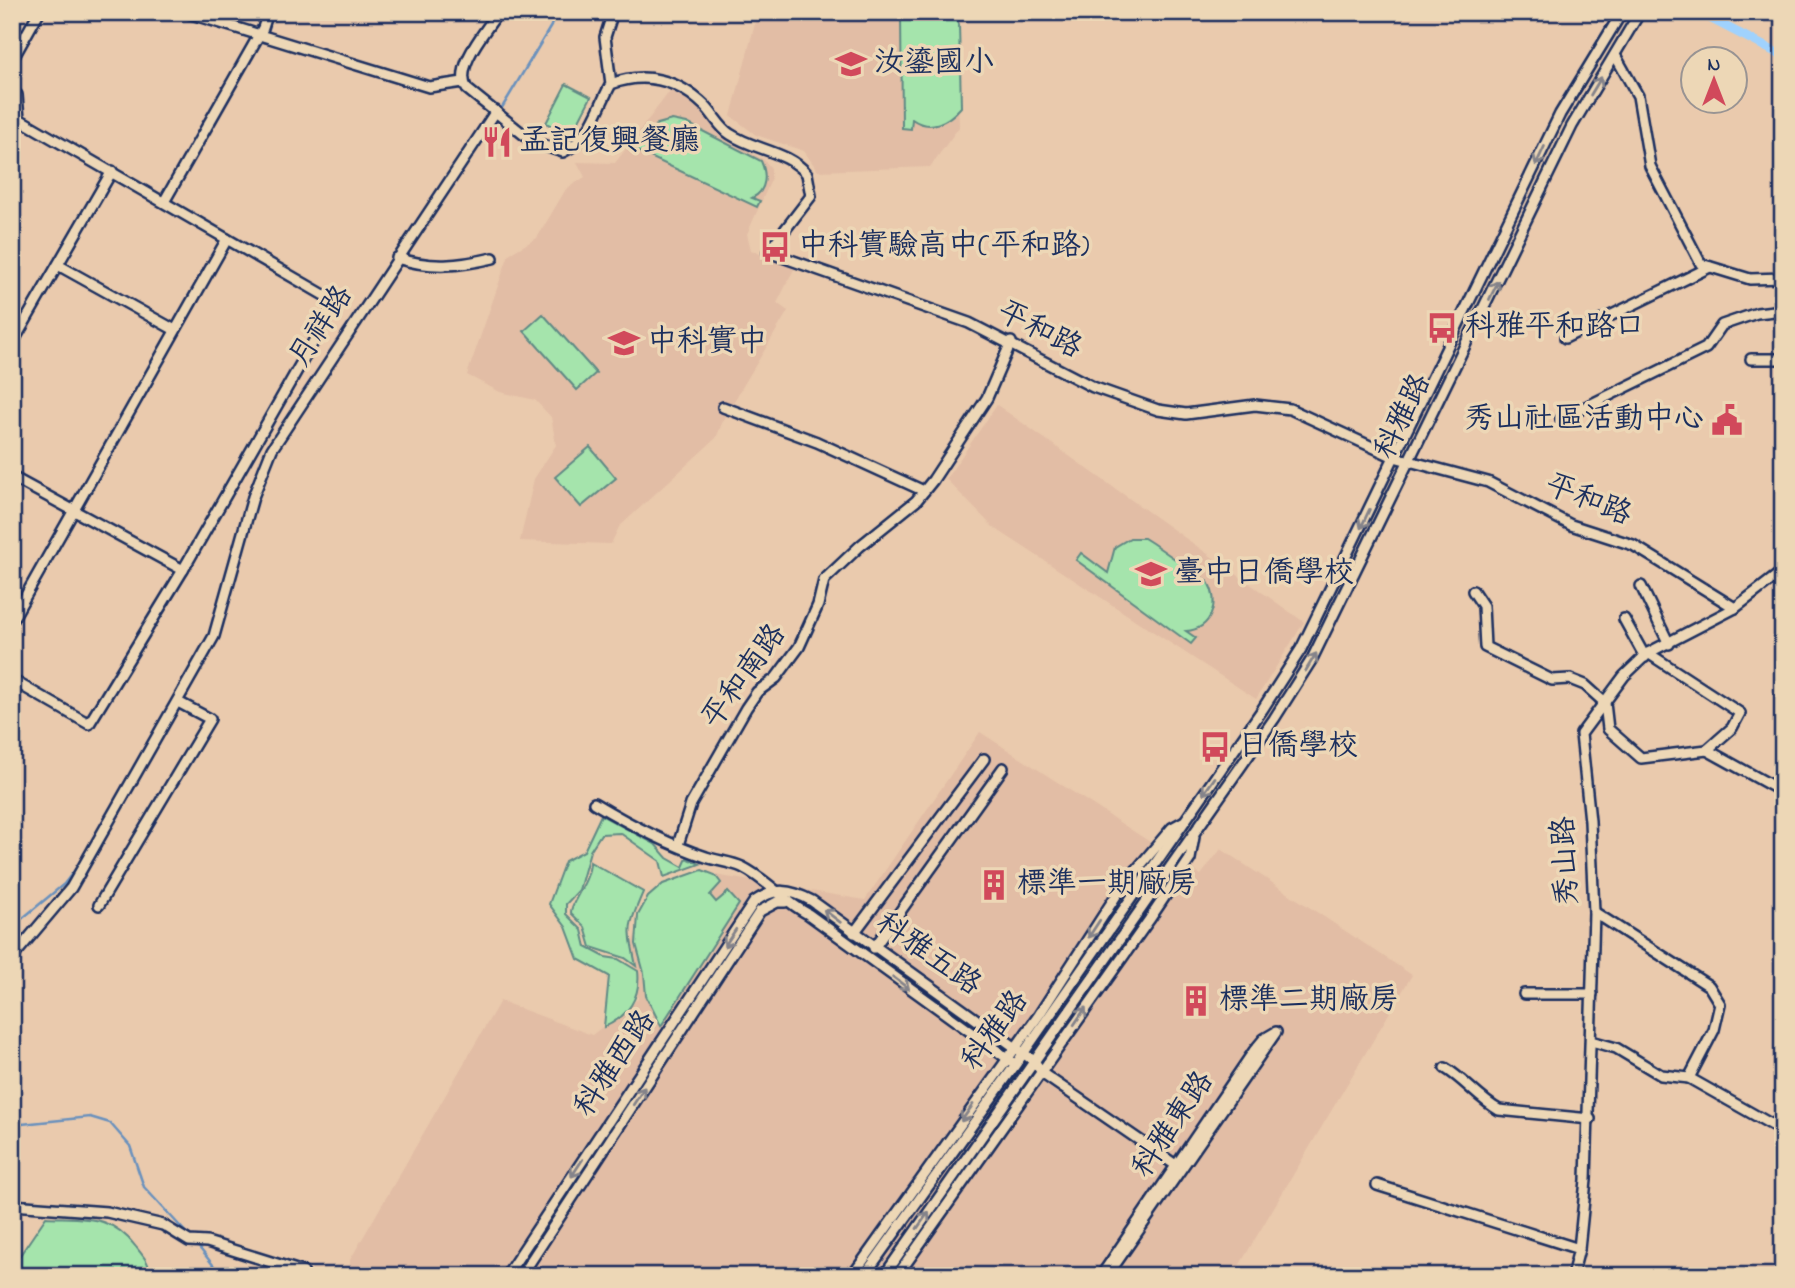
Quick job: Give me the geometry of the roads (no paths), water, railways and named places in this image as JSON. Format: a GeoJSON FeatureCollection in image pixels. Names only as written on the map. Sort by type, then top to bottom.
{"type":"FeatureCollection","features":[{"type":"Feature","properties":{"kind":"street"},"geometry":{"type":"LineString","coordinates":[[12,60],[40,12]]}},
{"type":"Feature","properties":{"kind":"street"},"geometry":{"type":"LineString","coordinates":[[185,12],[429,87],[463,82]]}},
{"type":"Feature","properties":{"kind":"street"},"geometry":{"type":"LineString","coordinates":[[164,202],[259,35],[268,12]]}},
{"type":"Feature","properties":{"kind":"street"},"geometry":{"type":"LineString","coordinates":[[498,12],[463,71],[463,82],[467,89],[533,142],[563,152],[578,145],[588,132],[611,84],[605,37],[613,12]]}},
{"type":"Feature","properties":{"kind":"street","name":"科雅路"},"geometry":{"type":"LineString","coordinates":[[864,1276],[1023,1054],[1301,649],[1560,114],[1622,12]]}},
{"type":"Feature","properties":{"kind":"street","name":"科雅路"},"geometry":{"type":"LineString","coordinates":[[884,1276],[1195,832],[1312,659],[1572,126],[1640,12]]}},
{"type":"Feature","properties":{"kind":"street"},"geometry":{"type":"LineString","coordinates":[[1615,55],[1638,96],[1650,166],[1701,264],[1750,279],[1783,278]]}},
{"type":"Feature","properties":{"kind":"street","name":"平和路"},"geometry":{"type":"LineString","coordinates":[[611,84],[623,79],[658,78],[671,82],[705,105],[728,133],[772,151],[802,168],[810,180],[811,196],[768,252],[969,323],[1011,342],[1093,387],[1158,410],[1186,414],[1255,405],[1290,410],[1394,457],[1488,482],[1570,525],[1633,545],[1735,608]]}},
{"type":"Feature","properties":{"kind":"street"},"geometry":{"type":"LineString","coordinates":[[12,93],[18,95],[16,121],[112,171],[336,302],[183,570],[89,724],[12,680]]}},
{"type":"Feature","properties":{"kind":"street","name":"月祥路"},"geometry":{"type":"LineString","coordinates":[[12,958],[71,888],[214,636],[253,497],[272,449],[498,113]]}},
{"type":"Feature","properties":{"kind":"street"},"geometry":{"type":"LineString","coordinates":[[13,342],[112,171]]}},
{"type":"Feature","properties":{"kind":"street"},"geometry":{"type":"LineString","coordinates":[[12,620],[227,239]]}},
{"type":"Feature","properties":{"kind":"street"},"geometry":{"type":"LineString","coordinates":[[399,259],[424,267],[458,266],[493,258]]}},
{"type":"Feature","properties":{"kind":"street"},"geometry":{"type":"LineString","coordinates":[[58,265],[175,330]]}},
{"type":"Feature","properties":{"kind":"street"},"geometry":{"type":"LineString","coordinates":[[1565,338],[1710,267]]}},
{"type":"Feature","properties":{"kind":"street"},"geometry":{"type":"LineString","coordinates":[[1561,419],[1706,348],[1723,325],[1757,313],[1783,310]]}},
{"type":"Feature","properties":{"kind":"street","name":"平和南路"},"geometry":{"type":"LineString","coordinates":[[678,845],[691,804],[746,708],[757,692],[776,678],[799,647],[818,605],[824,580],[860,546],[916,501],[924,491],[987,398],[1011,342]]}},
{"type":"Feature","properties":{"kind":"street"},"geometry":{"type":"LineString","coordinates":[[1751,359],[1783,359]]}},
{"type":"Feature","properties":{"kind":"street"},"geometry":{"type":"LineString","coordinates":[[723,407],[817,442],[924,491]]}},
{"type":"Feature","properties":{"kind":"street"},"geometry":{"type":"LineString","coordinates":[[12,477],[183,570]]}},
{"type":"Feature","properties":{"kind":"street","name":"秀山路"},"geometry":{"type":"LineString","coordinates":[[1572,1276],[1579,1249],[1590,1119],[1594,912],[1590,821],[1581,734],[1624,676],[1647,655],[1735,608],[1783,571]]}},
{"type":"Feature","properties":{"kind":"street"},"geometry":{"type":"LineString","coordinates":[[1641,586],[1669,643]]}},
{"type":"Feature","properties":{"kind":"street"},"geometry":{"type":"LineString","coordinates":[[1473,591],[1483,606],[1485,648],[1552,680],[1570,679],[1585,685],[1605,703],[1608,729],[1641,758],[1707,750],[1732,728],[1740,713],[1647,655],[1624,619]]}},
{"type":"Feature","properties":{"kind":"street"},"geometry":{"type":"LineString","coordinates":[[99,905],[210,719],[178,702]]}},
{"type":"Feature","properties":{"kind":"street"},"geometry":{"type":"LineString","coordinates":[[1707,750],[1783,792]]}},
{"type":"Feature","properties":{"kind":"street"},"geometry":{"type":"LineString","coordinates":[[854,933],[984,759]]}},
{"type":"Feature","properties":{"kind":"street"},"geometry":{"type":"LineString","coordinates":[[874,948],[1003,768]]}},
{"type":"Feature","properties":{"kind":"street"},"geometry":{"type":"LineString","coordinates":[[594,803],[648,833],[705,857],[741,866],[776,890],[785,902]]}},
{"type":"Feature","properties":{"kind":"street","name":"科雅路"},"geometry":{"type":"LineString","coordinates":[[852,1276],[1007,1058],[1121,888],[1172,828],[1185,821]]}},
{"type":"Feature","properties":{"kind":"street","name":"科雅路"},"geometry":{"type":"LineString","coordinates":[[897,1276],[1043,1074],[1080,1015],[1190,859],[1195,832]]}},
{"type":"Feature","properties":{"kind":"street","name":"科雅五路"},"geometry":{"type":"LineString","coordinates":[[776,890],[793,891],[812,901],[1034,1061],[1043,1074]]}},
{"type":"Feature","properties":{"kind":"street","name":"科雅西路"},"geometry":{"type":"LineString","coordinates":[[506,1276],[754,902],[776,890]]}},
{"type":"Feature","properties":{"kind":"street","name":"科雅西路"},"geometry":{"type":"LineString","coordinates":[[521,1276],[760,911],[776,902],[785,902]]}},
{"type":"Feature","properties":{"kind":"street","name":"科雅五路"},"geometry":{"type":"LineString","coordinates":[[785,902],[808,914],[1007,1058],[1027,1070],[1043,1074],[1178,1167]]}},
{"type":"Feature","properties":{"kind":"street"},"geometry":{"type":"LineString","coordinates":[[1594,912],[1709,986],[1720,1004],[1714,1030],[1689,1078]]}},
{"type":"Feature","properties":{"kind":"street"},"geometry":{"type":"LineString","coordinates":[[1524,994],[1592,994]]}},
{"type":"Feature","properties":{"kind":"street","name":"科雅東路"},"geometry":{"type":"LineString","coordinates":[[1101,1276],[1276,1032],[1264,1039],[1254,1051],[1178,1167]]}},
{"type":"Feature","properties":{"kind":"street"},"geometry":{"type":"LineString","coordinates":[[1591,1041],[1616,1048],[1661,1075],[1689,1078],[1783,1131]]}},
{"type":"Feature","properties":{"kind":"street"},"geometry":{"type":"LineString","coordinates":[[1445,1068],[1466,1081],[1486,1103],[1499,1110],[1590,1119]]}},
{"type":"Feature","properties":{"kind":"street"},"geometry":{"type":"LineString","coordinates":[[1107,1276],[1178,1167]]}},
{"type":"Feature","properties":{"kind":"street"},"geometry":{"type":"LineString","coordinates":[[1377,1185],[1579,1249]]}},
{"type":"Feature","properties":{"kind":"street"},"geometry":{"type":"LineString","coordinates":[[12,1205],[107,1212],[163,1226],[194,1241],[303,1272],[304,1276]]}},
{"type":"Feature","properties":{"kind":"waterway"},"geometry":{"type":"LineString","coordinates":[[500,111],[551,26],[555,12]]}},
{"type":"Feature","properties":{"kind":"waterway"},"geometry":{"type":"LineString","coordinates":[[1698,12],[1783,56]]}},
{"type":"Feature","properties":{"kind":"waterway"},"geometry":{"type":"LineString","coordinates":[[119,812],[129,794]]}},
{"type":"Feature","properties":{"kind":"waterway"},"geometry":{"type":"LineString","coordinates":[[12,927],[64,884],[81,862]]}},
{"type":"Feature","properties":{"kind":"waterway"},"geometry":{"type":"LineString","coordinates":[[12,1125],[90,1117],[110,1123],[130,1146],[144,1187],[191,1238]]}},
{"type":"Feature","properties":{"kind":"waterway"},"geometry":{"type":"LineString","coordinates":[[197,1245],[222,1276]]}},
{"type":"Feature","properties":{"kind":"place","name":"汝鎏國小"},"geometry":{"type":"Point","coordinates":[851,64]}},
{"type":"Feature","properties":{"kind":"place","name":"孟記復興餐廳"},"geometry":{"type":"Point","coordinates":[497,142]}},
{"type":"Feature","properties":{"kind":"place","name":"中科實驗高中(平和路)"},"geometry":{"type":"Point","coordinates":[775,247]}},
{"type":"Feature","properties":{"kind":"place","name":"科雅平和路口"},"geometry":{"type":"Point","coordinates":[1442,328]}},
{"type":"Feature","properties":{"kind":"place","name":"中科實中"},"geometry":{"type":"Point","coordinates":[624,343]}},
{"type":"Feature","properties":{"kind":"place","name":"秀山社區活動中心"},"geometry":{"type":"Point","coordinates":[1727,420]}},
{"type":"Feature","properties":{"kind":"place","name":"臺中日僑學校"},"geometry":{"type":"Point","coordinates":[1151,574]}},
{"type":"Feature","properties":{"kind":"place","name":"日僑學校"},"geometry":{"type":"Point","coordinates":[1215,747]}},
{"type":"Feature","properties":{"kind":"place","name":"標準一期廠房"},"geometry":{"type":"Point","coordinates":[994,885]}},
{"type":"Feature","properties":{"kind":"place","name":"標準二期廠房"},"geometry":{"type":"Point","coordinates":[1196,1001]}}]}
